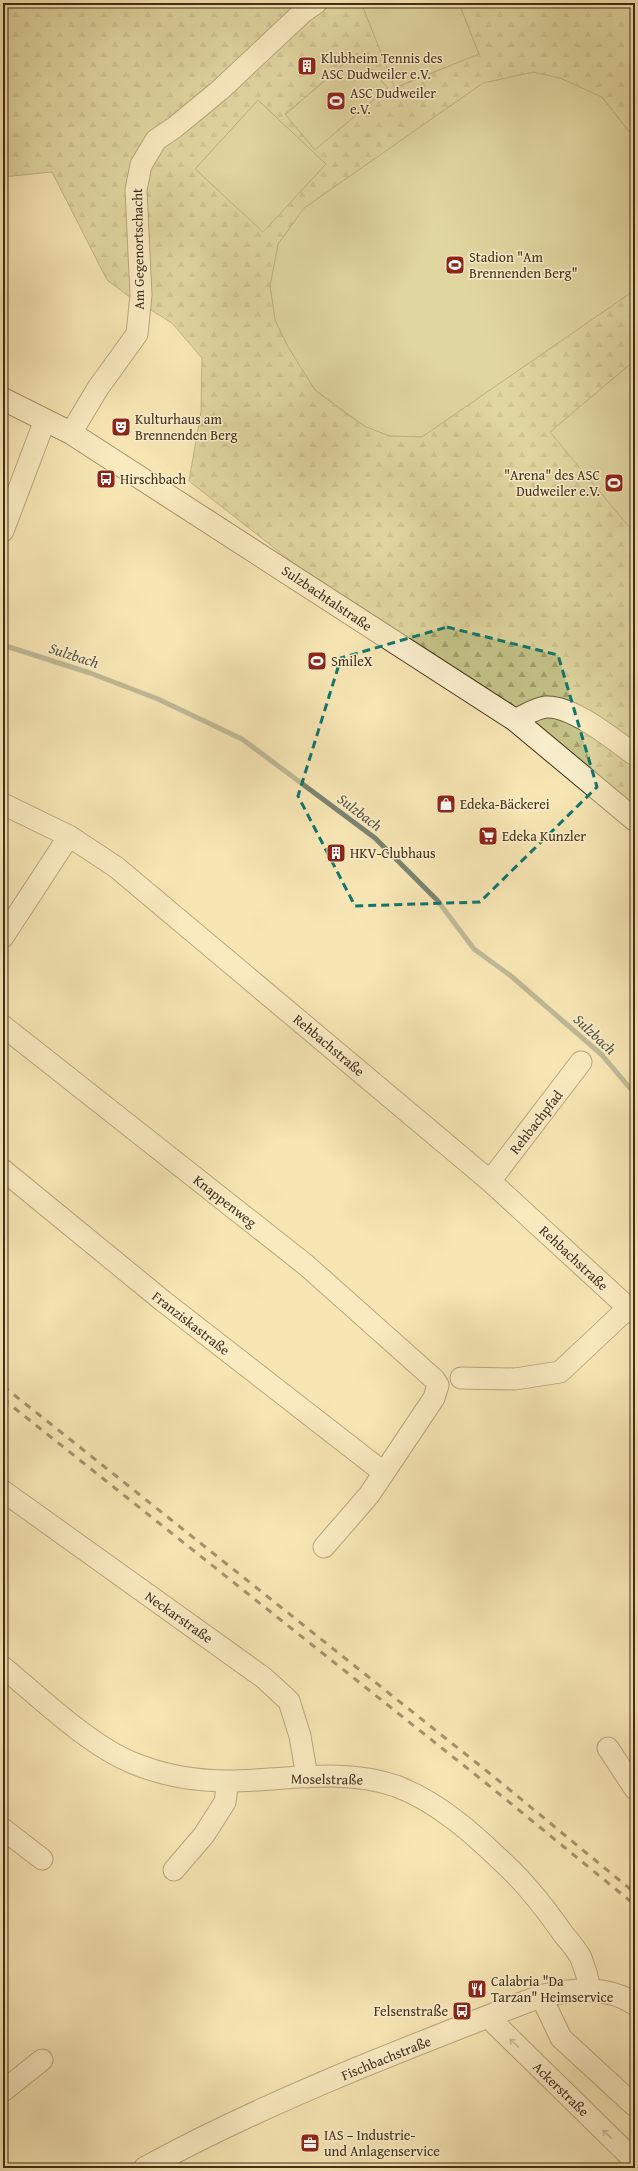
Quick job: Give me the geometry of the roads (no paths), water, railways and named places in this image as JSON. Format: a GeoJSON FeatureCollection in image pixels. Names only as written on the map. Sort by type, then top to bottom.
{"type":"FeatureCollection","features":[{"type":"Feature","properties":{"kind":"main road","name":"Sulzbachtalstraße"},"geometry":{"type":"LineString","coordinates":[[3,399],[71,432],[515,720],[635,820]]}},
{"type":"Feature","properties":{"kind":"main road","name":"Fischbachstraße"},"geometry":{"type":"LineString","coordinates":[[145,2168],[231,2126],[323,2084],[541,1996],[568,1990],[590,1989],[612,1993],[635,2004]]}},
{"type":"Feature","properties":{"kind":"street","name":"Am Gegenortschacht"},"geometry":{"type":"LineString","coordinates":[[71,432],[98,388],[137,334],[141,295],[136,190],[141,164],[156,140],[175,127],[220,90],[303,12],[316,3]]}},
{"type":"Feature","properties":{"kind":"street"},"geometry":{"type":"LineString","coordinates":[[3,531],[45,420]]}},
{"type":"Feature","properties":{"kind":"street"},"geometry":{"type":"LineString","coordinates":[[515,720],[545,707],[558,707],[594,725],[635,755]]}},
{"type":"Feature","properties":{"kind":"street","name":"Rehbachstraße"},"geometry":{"type":"LineString","coordinates":[[3,804],[69,836],[122,872],[490,1181],[632,1311]]}},
{"type":"Feature","properties":{"kind":"street"},"geometry":{"type":"LineString","coordinates":[[3,937],[69,836]]}},
{"type":"Feature","properties":{"kind":"street","name":"Knappenweg"},"geometry":{"type":"LineString","coordinates":[[3,1026],[306,1265],[434,1379],[438,1385],[434,1398],[383,1472]]}},
{"type":"Feature","properties":{"kind":"street","name":"Rehbachpfad"},"geometry":{"type":"LineString","coordinates":[[490,1181],[581,1062]]}},
{"type":"Feature","properties":{"kind":"street","name":"Franziskastraße"},"geometry":{"type":"LineString","coordinates":[[3,1170],[163,1301],[383,1472]]}},
{"type":"Feature","properties":{"kind":"street"},"geometry":{"type":"LineString","coordinates":[[461,1378],[515,1380],[560,1372],[632,1311]]}},
{"type":"Feature","properties":{"kind":"street"},"geometry":{"type":"LineString","coordinates":[[324,1547],[368,1495],[383,1472]]}},
{"type":"Feature","properties":{"kind":"street","name":"Neckarstraße"},"geometry":{"type":"LineString","coordinates":[[3,1490],[264,1678],[289,1701],[300,1736],[308,1777]]}},
{"type":"Feature","properties":{"kind":"street","name":"Moselstraße"},"geometry":{"type":"LineString","coordinates":[[3,1667],[65,1719],[100,1744],[132,1763],[163,1772],[228,1781],[344,1776],[368,1779],[396,1786],[425,1800],[453,1818],[487,1846],[521,1880],[580,1956],[586,1970],[590,1989]]}},
{"type":"Feature","properties":{"kind":"street"},"geometry":{"type":"LineString","coordinates":[[608,1748],[635,1789]]}},
{"type":"Feature","properties":{"kind":"street"},"geometry":{"type":"LineString","coordinates":[[174,1870],[204,1835],[226,1802],[228,1781]]}},
{"type":"Feature","properties":{"kind":"street"},"geometry":{"type":"LineString","coordinates":[[3,1829],[42,1859]]}},
{"type":"Feature","properties":{"kind":"street"},"geometry":{"type":"LineString","coordinates":[[541,1996],[561,2038],[635,2106]]}},
{"type":"Feature","properties":{"kind":"street","name":"Ackerstraße"},"geometry":{"type":"LineString","coordinates":[[488,2017],[635,2161]]}},
{"type":"Feature","properties":{"kind":"street"},"geometry":{"type":"LineString","coordinates":[[3,2091],[42,2060]]}},
{"type":"Feature","properties":{"kind":"waterway","name":"Sulzbach"},"geometry":{"type":"LineString","coordinates":[[3,645],[90,673],[158,699],[242,739],[375,838],[437,900],[474,949],[511,976],[602,1055],[635,1094]]}},
{"type":"Feature","properties":{"kind":"railway"},"geometry":{"type":"LineString","coordinates":[[3,1386],[493,1776],[635,1893]]}},
{"type":"Feature","properties":{"kind":"railway"},"geometry":{"type":"LineString","coordinates":[[3,1399],[487,1784],[635,1905]]}},
{"type":"Feature","properties":{"kind":"place","name":"Klubheim Tennis des ASC Dudweiler e.V."},"geometry":{"type":"Point","coordinates":[307,66]}},
{"type":"Feature","properties":{"kind":"place","name":"ASC Dudweiler e.V."},"geometry":{"type":"Point","coordinates":[336,101]}},
{"type":"Feature","properties":{"kind":"place","name":"Stadion \"Am Brennenden Berg\""},"geometry":{"type":"Point","coordinates":[455,265]}},
{"type":"Feature","properties":{"kind":"place","name":"Kulturhaus am Brennenden Berg"},"geometry":{"type":"Point","coordinates":[121,427]}},
{"type":"Feature","properties":{"kind":"place","name":"Hirschbach"},"geometry":{"type":"Point","coordinates":[106,479]}},
{"type":"Feature","properties":{"kind":"place","name":"\"Arena\" des ASC Dudweiler e.V."},"geometry":{"type":"Point","coordinates":[614,483]}},
{"type":"Feature","properties":{"kind":"place","name":"SmileX"},"geometry":{"type":"Point","coordinates":[317,661]}},
{"type":"Feature","properties":{"kind":"place","name":"Edeka-Bäckerei"},"geometry":{"type":"Point","coordinates":[446,804]}},
{"type":"Feature","properties":{"kind":"place","name":"Edeka Kunzler"},"geometry":{"type":"Point","coordinates":[488,836]}},
{"type":"Feature","properties":{"kind":"place","name":"HKV-Clubhaus"},"geometry":{"type":"Point","coordinates":[336,853]}},
{"type":"Feature","properties":{"kind":"place","name":"Calabria \"Da Tarzan\" Heimservice"},"geometry":{"type":"Point","coordinates":[477,1989]}},
{"type":"Feature","properties":{"kind":"place","name":"Felsenstraße"},"geometry":{"type":"Point","coordinates":[462,2011]}},
{"type":"Feature","properties":{"kind":"place","name":"IAS – Industrie- und Anlagenservice"},"geometry":{"type":"Point","coordinates":[310,2143]}}]}
